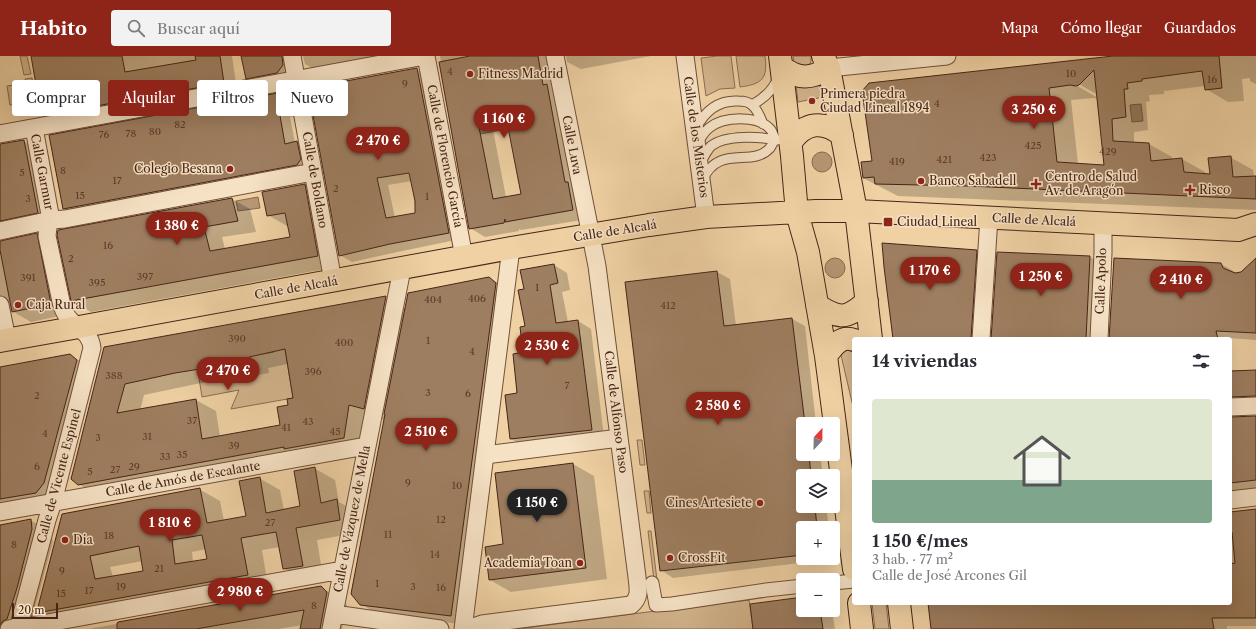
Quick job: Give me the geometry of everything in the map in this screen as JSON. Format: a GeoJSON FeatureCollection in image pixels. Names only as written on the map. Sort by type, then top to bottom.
{"type":"FeatureCollection","features":[{"type":"Feature","properties":{"kind":"main road"},"geometry":{"type":"LineString","coordinates":[[781,62],[790,73],[800,77],[810,77],[821,73],[826,62]]}},
{"type":"Feature","properties":{"kind":"main road"},"geometry":{"type":"LineString","coordinates":[[781,62],[783,140],[797,212],[808,252],[826,356],[852,554]]}},
{"type":"Feature","properties":{"kind":"main road"},"geometry":{"type":"LineString","coordinates":[[826,62],[842,135],[856,211],[870,337]]}},
{"type":"Feature","properties":{"kind":"main road"},"geometry":{"type":"LineString","coordinates":[[783,140],[797,134],[807,127],[815,125],[834,129],[842,135]]}},
{"type":"Feature","properties":{"kind":"main road","name":"Calle de Alcalá"},"geometry":{"type":"LineString","coordinates":[[3,340],[402,269],[511,248],[649,225],[706,218],[797,212],[856,211],[1250,231]]}},
{"type":"Feature","properties":{"kind":"main road"},"geometry":{"type":"LineString","coordinates":[[816,305],[832,314],[843,315],[852,313],[867,301]]}},
{"type":"Feature","properties":{"kind":"main road"},"geometry":{"type":"LineString","coordinates":[[826,356],[833,345],[842,340],[852,339]]}},
{"type":"Feature","properties":{"kind":"main road"},"geometry":{"type":"LineString","coordinates":[[830,389],[839,398],[846,413],[850,431],[852,452]]}},
{"type":"Feature","properties":{"kind":"main road"},"geometry":{"type":"LineString","coordinates":[[859,605],[862,629]]}},
{"type":"Feature","properties":{"kind":"main road"},"geometry":{"type":"LineString","coordinates":[[899,605],[902,629]]}},
{"type":"Feature","properties":{"kind":"street","name":"Calle de Boldano"},"geometry":{"type":"LineString","coordinates":[[292,56],[296,80]]}},
{"type":"Feature","properties":{"kind":"street"},"geometry":{"type":"LineString","coordinates":[[296,80],[425,56]]}},
{"type":"Feature","properties":{"kind":"street","name":"Calle de Florencio García"},"geometry":{"type":"LineString","coordinates":[[425,56],[464,257]]}},
{"type":"Feature","properties":{"kind":"street","name":"Calle Luva"},"geometry":{"type":"LineString","coordinates":[[555,56],[590,235]]}},
{"type":"Feature","properties":{"kind":"street","name":"Calle de los Misterios"},"geometry":{"type":"LineString","coordinates":[[685,56],[706,218]]}},
{"type":"Feature","properties":{"kind":"street"},"geometry":{"type":"LineString","coordinates":[[826,62],[947,56]]}},
{"type":"Feature","properties":{"kind":"street"},"geometry":{"type":"LineString","coordinates":[[0,134],[276,84]]}},
{"type":"Feature","properties":{"kind":"street","name":"Calle de Boldano"},"geometry":{"type":"LineString","coordinates":[[303,116],[333,281]]}},
{"type":"Feature","properties":{"kind":"street","name":"Calle Garmur"},"geometry":{"type":"LineString","coordinates":[[34,128],[51,220],[48,227],[47,236],[62,306],[66,315],[78,327]]}},
{"type":"Feature","properties":{"kind":"street"},"geometry":{"type":"LineString","coordinates":[[0,231],[51,220],[65,219],[313,172]]}},
{"type":"Feature","properties":{"kind":"street"},"geometry":{"type":"LineString","coordinates":[[981,337],[989,218]]}},
{"type":"Feature","properties":{"kind":"street","name":"Calle Apolo"},"geometry":{"type":"LineString","coordinates":[[1099,337],[1103,224]]}},
{"type":"Feature","properties":{"kind":"street","name":"Calle de Alfonso Paso"},"geometry":{"type":"LineString","coordinates":[[590,235],[597,266],[619,438],[645,587]]}},
{"type":"Feature","properties":{"kind":"street"},"geometry":{"type":"LineString","coordinates":[[463,629],[511,248]]}},
{"type":"Feature","properties":{"kind":"street","name":"Calle de Vázquez de Mella"},"geometry":{"type":"LineString","coordinates":[[332,622],[402,269]]}},
{"type":"Feature","properties":{"kind":"street"},"geometry":{"type":"LineString","coordinates":[[0,305],[3,340]]}},
{"type":"Feature","properties":{"kind":"street","name":"Calle de Vicente Espinel"},"geometry":{"type":"LineString","coordinates":[[15,628],[53,502],[92,348],[91,340],[87,333],[78,327]]}},
{"type":"Feature","properties":{"kind":"street"},"geometry":{"type":"LineString","coordinates":[[1232,407],[1256,406]]}},
{"type":"Feature","properties":{"kind":"street"},"geometry":{"type":"LineString","coordinates":[[485,455],[506,454],[619,438]]}},
{"type":"Feature","properties":{"kind":"street","name":"Calle de Amós de Escalante"},"geometry":{"type":"LineString","coordinates":[[0,512],[366,446]]}},
{"type":"Feature","properties":{"kind":"street"},"geometry":{"type":"LineString","coordinates":[[1232,500],[1256,497]]}},
{"type":"Feature","properties":{"kind":"street"},"geometry":{"type":"LineString","coordinates":[[15,628],[342,570]]}},
{"type":"Feature","properties":{"kind":"street"},"geometry":{"type":"LineString","coordinates":[[840,582],[852,581]]}},
{"type":"Feature","properties":{"kind":"street"},"geometry":{"type":"LineString","coordinates":[[467,629],[482,624],[631,605],[636,601],[645,587],[656,605],[796,587]]}},
{"type":"Feature","properties":{"kind":"street"},"geometry":{"type":"LineString","coordinates":[[332,622],[440,629]]}},
{"type":"Feature","properties":{"kind":"lane"},"geometry":{"type":"LineString","coordinates":[[752,105],[771,90],[775,84],[781,62]]}},
{"type":"Feature","properties":{"kind":"lane"},"geometry":{"type":"LineString","coordinates":[[696,139],[700,122],[708,111],[717,104],[729,100],[741,101],[752,105],[759,113],[763,124]]}},
{"type":"Feature","properties":{"kind":"lane"},"geometry":{"type":"LineString","coordinates":[[696,139],[710,127],[721,122],[732,119],[743,119],[753,120],[763,124],[783,140]]}},
{"type":"Feature","properties":{"kind":"lane"},"geometry":{"type":"LineString","coordinates":[[699,164],[706,152],[712,146],[721,141],[736,138],[783,140]]}},
{"type":"Feature","properties":{"kind":"lane"},"geometry":{"type":"LineString","coordinates":[[702,182],[709,168],[723,159],[756,155],[783,140]]}},
{"type":"Feature","properties":{"kind":"shaded area"},"geometry":{"type":"Polygon","coordinates":[[[20,56],[27,56],[31,74],[24,75],[20,56]]]}},
{"type":"Feature","properties":{"kind":"shaded area"},"geometry":{"type":"Polygon","coordinates":[[[731,56],[735,88],[720,89],[706,96],[701,58],[731,56]]]}},
{"type":"Feature","properties":{"kind":"shaded area"},"geometry":{"type":"Polygon","coordinates":[[[736,56],[765,56],[766,64],[762,79],[754,84],[740,87],[736,56]]]}},
{"type":"Feature","properties":{"kind":"shaded area"},"geometry":{"type":"Polygon","coordinates":[[[793,56],[811,56],[811,62],[806,68],[794,63],[793,56]]]}},
{"type":"Feature","properties":{"kind":"shaded area"},"geometry":{"type":"Polygon","coordinates":[[[32,78],[32,80],[25,80],[32,78]]]}},
{"type":"Feature","properties":{"kind":"shaded area"},"geometry":{"type":"Polygon","coordinates":[[[817,79],[823,97],[798,102],[796,85],[817,79]]]}},
{"type":"Feature","properties":{"kind":"shaded area"},"geometry":{"type":"Polygon","coordinates":[[[12,85],[12,105],[10,105],[7,86],[12,85]]]}},
{"type":"Feature","properties":{"kind":"shaded area"},"geometry":{"type":"Polygon","coordinates":[[[1141,104],[1143,121],[1132,122],[1130,105],[1141,104]]]}},
{"type":"Feature","properties":{"kind":"shaded area"},"geometry":{"type":"Polygon","coordinates":[[[499,120],[501,130],[480,134],[478,124],[499,120]]]}},
{"type":"Feature","properties":{"kind":"shaded area"},"geometry":{"type":"Polygon","coordinates":[[[818,152],[826,152],[832,158],[832,166],[826,172],[818,172],[812,166],[812,158],[818,152]]]}},
{"type":"Feature","properties":{"kind":"shaded area"},"geometry":{"type":"Polygon","coordinates":[[[258,197],[260,208],[238,211],[236,201],[258,197]]]}},
{"type":"Feature","properties":{"kind":"shaded area"},"geometry":{"type":"Polygon","coordinates":[[[831,258],[839,258],[845,264],[845,272],[839,278],[831,278],[825,272],[825,264],[831,258]]]}},
{"type":"Feature","properties":{"kind":"shaded area"},"geometry":{"type":"Polygon","coordinates":[[[284,343],[293,398],[231,409],[239,390],[202,397],[196,359],[204,358],[207,370],[250,362],[248,349],[257,355],[274,352],[284,343]]]}},
{"type":"Feature","properties":{"kind":"shaded area"},"geometry":{"type":"Polygon","coordinates":[[[845,349],[852,351],[852,402],[841,355],[845,349]]]}},
{"type":"Feature","properties":{"kind":"shaded area"},"geometry":{"type":"Polygon","coordinates":[[[637,440],[642,440],[645,465],[640,465],[637,440]]]}},
{"type":"Feature","properties":{"kind":"shaded area"},"geometry":{"type":"Polygon","coordinates":[[[644,491],[649,491],[651,513],[647,513],[644,491]]]}},
{"type":"Feature","properties":{"kind":"shaded area"},"geometry":{"type":"Polygon","coordinates":[[[648,531],[651,531],[657,580],[654,580],[648,531]]]}},
{"type":"Feature","properties":{"kind":"shaded area"},"geometry":{"type":"Polygon","coordinates":[[[749,600],[753,629],[518,629],[663,610],[749,600]]]}},
{"type":"Feature","properties":{"kind":"shaded area"},"geometry":{"type":"Polygon","coordinates":[[[872,605],[886,605],[889,629],[875,629],[872,605]]]}},
{"type":"Feature","properties":{"kind":"building"},"geometry":{"type":"Polygon","coordinates":[[[31,56],[122,56],[125,72],[196,60],[195,56],[220,56],[224,80],[197,80],[197,88],[189,89],[189,80],[108,80],[108,104],[100,105],[100,80],[35,80],[31,56]]]}},
{"type":"Feature","properties":{"kind":"building"},"geometry":{"type":"Polygon","coordinates":[[[241,56],[282,56],[283,65],[277,73],[246,79],[241,56]]]}},
{"type":"Feature","properties":{"kind":"building"},"geometry":{"type":"Polygon","coordinates":[[[470,56],[538,56],[543,85],[547,84],[565,182],[568,182],[573,210],[505,222],[505,219],[504,223],[469,229],[439,62],[470,56]],[[505,112],[477,117],[493,199],[521,194],[505,112]]]}},
{"type":"Feature","properties":{"kind":"building"},"geometry":{"type":"Polygon","coordinates":[[[1113,56],[1219,56],[1222,88],[1205,90],[1202,71],[1142,79],[1142,81],[1127,83],[1128,89],[1124,89],[1126,117],[1112,119],[1113,141],[1149,143],[1151,161],[1182,158],[1184,172],[1210,174],[1208,158],[1231,156],[1233,177],[1256,176],[1256,199],[968,186],[875,184],[874,177],[863,178],[861,162],[872,161],[862,91],[869,83],[1113,56]],[[1094,70],[1079,85],[1049,88],[1057,162],[1104,165],[1094,70]]]}},
{"type":"Feature","properties":{"kind":"building"},"geometry":{"type":"Polygon","coordinates":[[[417,68],[449,233],[390,244],[339,256],[313,116],[348,116],[348,81],[417,68]],[[409,173],[377,178],[386,218],[415,213],[415,201],[409,173]]]}},
{"type":"Feature","properties":{"kind":"building"},"geometry":{"type":"Polygon","coordinates":[[[276,93],[276,116],[280,116],[285,144],[297,141],[301,159],[297,165],[63,209],[49,135],[151,116],[189,116],[189,109],[197,108],[197,116],[268,116],[268,95],[276,93]]]}},
{"type":"Feature","properties":{"kind":"building"},"geometry":{"type":"Polygon","coordinates":[[[24,140],[38,213],[0,221],[0,144],[24,140]]]}},
{"type":"Feature","properties":{"kind":"building"},"geometry":{"type":"Polygon","coordinates":[[[305,184],[318,256],[71,301],[57,235],[58,230],[232,198],[238,221],[204,227],[210,251],[290,237],[285,213],[267,216],[262,192],[305,184]]]}},
{"type":"Feature","properties":{"kind":"building"},"geometry":{"type":"Polygon","coordinates":[[[37,233],[51,304],[12,312],[0,250],[0,241],[37,233]]]}},
{"type":"Feature","properties":{"kind":"building"},"geometry":{"type":"Polygon","coordinates":[[[882,243],[977,250],[971,337],[893,337],[882,243]]]}},
{"type":"Feature","properties":{"kind":"building"},"geometry":{"type":"Polygon","coordinates":[[[997,252],[1090,256],[1086,337],[991,337],[997,252]]]}},
{"type":"Feature","properties":{"kind":"building"},"geometry":{"type":"Polygon","coordinates":[[[1114,258],[1221,263],[1223,268],[1235,273],[1241,272],[1256,258],[1256,333],[1216,331],[1218,337],[1109,337],[1114,258]]]}},
{"type":"Feature","properties":{"kind":"building"},"geometry":{"type":"Polygon","coordinates":[[[554,264],[558,283],[550,285],[556,323],[578,320],[592,430],[510,439],[505,395],[517,393],[513,354],[523,352],[520,327],[525,326],[518,290],[524,289],[520,270],[554,264]]]}},
{"type":"Feature","properties":{"kind":"building"},"geometry":{"type":"Polygon","coordinates":[[[717,271],[724,326],[792,318],[804,417],[796,417],[796,461],[810,461],[810,469],[796,469],[796,513],[816,513],[816,521],[796,521],[796,556],[660,571],[625,282],[717,271]]]}},
{"type":"Feature","properties":{"kind":"building"},"geometry":{"type":"Polygon","coordinates":[[[489,277],[496,283],[451,616],[360,605],[351,594],[408,293],[489,277]]]}},
{"type":"Feature","properties":{"kind":"building"},"geometry":{"type":"Polygon","coordinates":[[[386,296],[364,409],[349,405],[344,438],[284,449],[284,447],[78,485],[71,479],[104,347],[386,296]],[[285,349],[249,357],[250,362],[206,370],[206,368],[175,373],[125,384],[117,413],[196,399],[202,439],[280,425],[277,407],[288,405],[287,399],[293,398],[285,349]]]}},
{"type":"Feature","properties":{"kind":"building"},"geometry":{"type":"Polygon","coordinates":[[[70,354],[77,360],[44,483],[36,493],[0,499],[0,367],[70,354]]]}},
{"type":"Feature","properties":{"kind":"building"},"geometry":{"type":"Polygon","coordinates":[[[1256,370],[1256,396],[1232,397],[1232,371],[1256,370]]]}},
{"type":"Feature","properties":{"kind":"building"},"geometry":{"type":"Polygon","coordinates":[[[1256,416],[1256,480],[1232,483],[1232,417],[1256,416]]]}},
{"type":"Feature","properties":{"kind":"building"},"geometry":{"type":"Polygon","coordinates":[[[573,463],[586,568],[489,580],[485,547],[503,544],[495,473],[573,463]]]}},
{"type":"Feature","properties":{"kind":"building"},"geometry":{"type":"Polygon","coordinates":[[[315,467],[321,503],[337,499],[340,520],[296,528],[303,566],[283,569],[276,532],[241,538],[248,575],[42,612],[38,607],[62,514],[200,488],[207,523],[246,516],[239,481],[260,477],[266,513],[300,506],[294,471],[315,467]],[[202,535],[172,540],[175,564],[207,559],[202,535]],[[139,546],[90,556],[95,579],[143,571],[139,546]]]}},
{"type":"Feature","properties":{"kind":"building"},"geometry":{"type":"Polygon","coordinates":[[[1256,509],[1256,618],[1212,618],[1214,629],[931,629],[928,605],[1232,605],[1232,564],[1235,563],[1232,512],[1256,509]]]}},
{"type":"Feature","properties":{"kind":"building"},"geometry":{"type":"Polygon","coordinates":[[[31,519],[32,529],[17,588],[7,619],[0,625],[0,525],[31,519]]]}},
{"type":"Feature","properties":{"kind":"building"},"geometry":{"type":"Polygon","coordinates":[[[321,586],[327,592],[320,629],[300,629],[304,610],[196,629],[117,629],[118,622],[321,586]]]}},
{"type":"Feature","properties":{"kind":"building"},"geometry":{"type":"Polygon","coordinates":[[[796,598],[796,617],[821,617],[823,629],[753,629],[750,604],[796,598]]]}},
{"type":"Feature","properties":{"kind":"place","name":"Fitness Madrid"},"geometry":{"type":"Point","coordinates":[470,74]}},
{"type":"Feature","properties":{"kind":"place","name":"Primera piedra Ciudad Lineal 1894"},"geometry":{"type":"Point","coordinates":[812,101]}},
{"type":"Feature","properties":{"kind":"place","name":"Colegio Besana"},"geometry":{"type":"Point","coordinates":[230,169]}},
{"type":"Feature","properties":{"kind":"place","name":"Banco Sabadell"},"geometry":{"type":"Point","coordinates":[921,181]}},
{"type":"Feature","properties":{"kind":"place","name":"Centro de Salud Av. de Aragón"},"geometry":{"type":"Point","coordinates":[1036,184]}},
{"type":"Feature","properties":{"kind":"place","name":"Risco"},"geometry":{"type":"Point","coordinates":[1190,190]}},
{"type":"Feature","properties":{"kind":"place","name":"Ciudad Lineal"},"geometry":{"type":"Point","coordinates":[888,222]}},
{"type":"Feature","properties":{"kind":"place","name":"Caja Rural"},"geometry":{"type":"Point","coordinates":[18,305]}},
{"type":"Feature","properties":{"kind":"place","name":"Cines Artesiete"},"geometry":{"type":"Point","coordinates":[760,503]}},
{"type":"Feature","properties":{"kind":"place","name":"Dia"},"geometry":{"type":"Point","coordinates":[65,540]}},
{"type":"Feature","properties":{"kind":"place","name":"CrossFit"},"geometry":{"type":"Point","coordinates":[670,558]}},
{"type":"Feature","properties":{"kind":"place","name":"Academia Toan"},"geometry":{"type":"Point","coordinates":[580,563]}}]}
